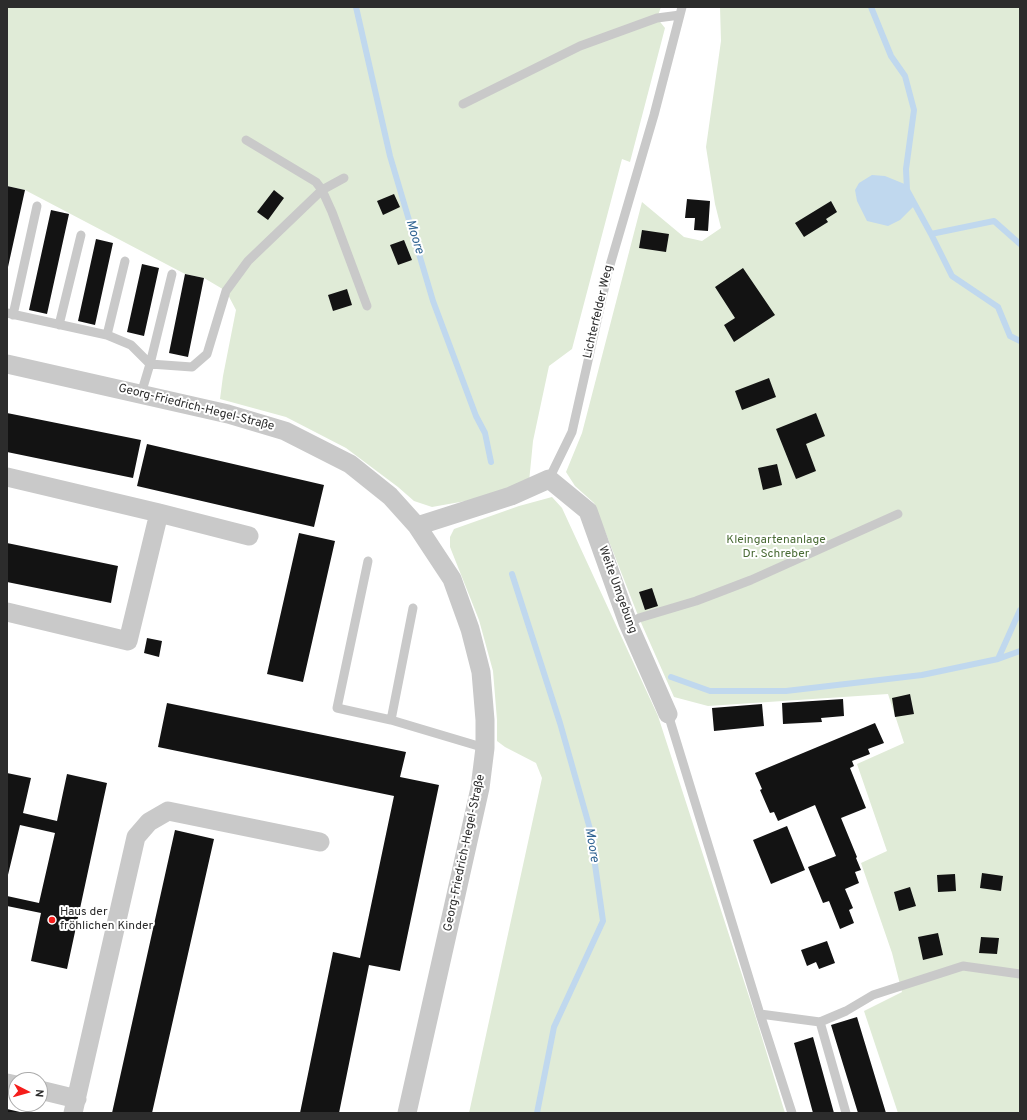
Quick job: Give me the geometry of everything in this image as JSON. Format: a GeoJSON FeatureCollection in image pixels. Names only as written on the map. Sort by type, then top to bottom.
{"type":"FeatureCollection","features":[{"type":"Feature","properties":{"kind":"street","name":"Georg-Friedrich-Hegel-Straße"},"geometry":{"type":"LineString","coordinates":[[7,364],[228,414],[285,431],[350,464],[390,496],[417,526],[452,579],[470,629],[481,672],[485,720],[485,748],[480,788],[407,1113]]}},
{"type":"Feature","properties":{"kind":"street"},"geometry":{"type":"LineString","coordinates":[[7,478],[159,513],[249,536]]}},
{"type":"Feature","properties":{"kind":"street"},"geometry":{"type":"LineString","coordinates":[[417,526],[511,496],[549,479]]}},
{"type":"Feature","properties":{"kind":"street","name":"Weite Umgebung"},"geometry":{"type":"LineString","coordinates":[[549,479],[588,511],[628,623],[668,714]]}},
{"type":"Feature","properties":{"kind":"street"},"geometry":{"type":"LineString","coordinates":[[7,612],[128,640],[159,513]]}},
{"type":"Feature","properties":{"kind":"street"},"geometry":{"type":"LineString","coordinates":[[48,1094],[75,1106],[136,837],[149,822],[168,811],[320,842]]}},
{"type":"Feature","properties":{"kind":"lane"},"geometry":{"type":"LineString","coordinates":[[463,104],[580,46],[657,18],[681,11]]}},
{"type":"Feature","properties":{"kind":"lane","name":"Lichterfelder Weg"},"geometry":{"type":"LineString","coordinates":[[549,479],[572,432],[608,272],[654,115],[681,11]]}},
{"type":"Feature","properties":{"kind":"lane"},"geometry":{"type":"LineString","coordinates":[[246,140],[316,182],[322,190],[368,306]]}},
{"type":"Feature","properties":{"kind":"lane"},"geometry":{"type":"LineString","coordinates":[[37,206],[10,314],[107,335],[130,345],[150,364],[192,366],[207,354],[226,291],[248,261],[322,190],[344,178]]}},
{"type":"Feature","properties":{"kind":"lane"},"geometry":{"type":"LineString","coordinates":[[59,325],[81,235]]}},
{"type":"Feature","properties":{"kind":"lane"},"geometry":{"type":"LineString","coordinates":[[107,335],[125,261]]}},
{"type":"Feature","properties":{"kind":"lane"},"geometry":{"type":"LineString","coordinates":[[141,394],[150,364],[172,274]]}},
{"type":"Feature","properties":{"kind":"lane"},"geometry":{"type":"LineString","coordinates":[[628,623],[639,618],[696,601],[751,580],[898,514]]}},
{"type":"Feature","properties":{"kind":"lane"},"geometry":{"type":"LineString","coordinates":[[368,561],[337,708],[391,720],[485,748]]}},
{"type":"Feature","properties":{"kind":"lane"},"geometry":{"type":"LineString","coordinates":[[391,720],[413,608]]}},
{"type":"Feature","properties":{"kind":"lane"},"geometry":{"type":"LineString","coordinates":[[668,714],[792,1113]]}},
{"type":"Feature","properties":{"kind":"lane"},"geometry":{"type":"LineString","coordinates":[[760,1014],[820,1022],[846,1011],[873,995],[963,966],[1020,974]]}},
{"type":"Feature","properties":{"kind":"lane"},"geometry":{"type":"LineString","coordinates":[[820,1022],[846,1113]]}},
{"type":"Feature","properties":{"kind":"green space"},"geometry":{"type":"Polygon","coordinates":[[[7,7],[661,7],[657,18],[665,28],[630,162],[622,159],[572,349],[549,366],[533,441],[529,482],[477,499],[432,507],[414,501],[398,487],[346,448],[286,417],[220,399],[236,310],[226,291],[204,278],[185,274],[25,190],[7,186],[7,7]]]}},
{"type":"Feature","properties":{"kind":"green space","name":"Kleingartenanlage Dr. Schreber"},"geometry":{"type":"Polygon","coordinates":[[[720,7],[1020,7],[1020,1113],[898,1113],[864,1011],[902,992],[892,953],[861,863],[887,851],[857,764],[904,743],[888,694],[708,706],[674,697],[639,618],[594,503],[575,486],[566,472],[582,433],[642,202],[684,237],[702,241],[721,228],[715,204],[706,147],[721,41],[720,7]]]}},
{"type":"Feature","properties":{"kind":"green space"},"geometry":{"type":"Polygon","coordinates":[[[552,497],[562,508],[658,716],[755,1015],[785,1113],[469,1113],[542,778],[536,763],[505,747],[497,741],[493,671],[479,620],[450,547],[450,537],[454,529],[519,506],[552,497]]]}},
{"type":"Feature","properties":{"kind":"water"},"geometry":{"type":"Polygon","coordinates":[[[872,175],[885,176],[907,185],[907,190],[915,205],[900,220],[888,226],[867,221],[857,201],[855,190],[859,183],[872,175]]]}},
{"type":"Feature","properties":{"kind":"building"},"geometry":{"type":"Polygon","coordinates":[[[7,186],[25,190],[8,267],[7,267],[7,186]]]}},
{"type":"Feature","properties":{"kind":"building"},"geometry":{"type":"Polygon","coordinates":[[[274,190],[284,198],[268,220],[257,212],[274,190]]]}},
{"type":"Feature","properties":{"kind":"building"},"geometry":{"type":"Polygon","coordinates":[[[394,194],[400,207],[383,215],[377,201],[394,194]]]}},
{"type":"Feature","properties":{"kind":"building"},"geometry":{"type":"Polygon","coordinates":[[[687,199],[710,201],[708,231],[694,230],[695,218],[685,218],[687,199]]]}},
{"type":"Feature","properties":{"kind":"building"},"geometry":{"type":"Polygon","coordinates":[[[831,201],[837,212],[826,219],[828,222],[804,237],[795,223],[831,201]]]}},
{"type":"Feature","properties":{"kind":"building"},"geometry":{"type":"Polygon","coordinates":[[[51,210],[69,214],[47,314],[29,310],[51,210]]]}},
{"type":"Feature","properties":{"kind":"building"},"geometry":{"type":"Polygon","coordinates":[[[642,230],[669,234],[666,252],[639,248],[642,230]]]}},
{"type":"Feature","properties":{"kind":"building"},"geometry":{"type":"Polygon","coordinates":[[[96,239],[113,243],[95,325],[78,321],[96,239]]]}},
{"type":"Feature","properties":{"kind":"building"},"geometry":{"type":"Polygon","coordinates":[[[404,240],[412,260],[398,265],[390,245],[404,240]]]}},
{"type":"Feature","properties":{"kind":"building"},"geometry":{"type":"Polygon","coordinates":[[[142,264],[159,268],[144,336],[127,332],[142,264]]]}},
{"type":"Feature","properties":{"kind":"building"},"geometry":{"type":"Polygon","coordinates":[[[743,268],[775,315],[734,342],[724,325],[735,318],[715,287],[743,268]]]}},
{"type":"Feature","properties":{"kind":"building"},"geometry":{"type":"Polygon","coordinates":[[[185,274],[204,278],[188,357],[169,353],[185,274]]]}},
{"type":"Feature","properties":{"kind":"building"},"geometry":{"type":"Polygon","coordinates":[[[347,289],[352,305],[333,311],[328,295],[347,289]]]}},
{"type":"Feature","properties":{"kind":"building"},"geometry":{"type":"Polygon","coordinates":[[[769,378],[776,397],[742,410],[735,391],[769,378]]]}},
{"type":"Feature","properties":{"kind":"building"},"geometry":{"type":"Polygon","coordinates":[[[7,413],[141,440],[133,478],[7,452],[7,413]]]}},
{"type":"Feature","properties":{"kind":"building"},"geometry":{"type":"Polygon","coordinates":[[[816,413],[825,436],[806,444],[816,471],[796,479],[776,429],[816,413]]]}},
{"type":"Feature","properties":{"kind":"building"},"geometry":{"type":"Polygon","coordinates":[[[147,444],[324,485],[314,527],[137,486],[147,444]]]}},
{"type":"Feature","properties":{"kind":"building"},"geometry":{"type":"Polygon","coordinates":[[[777,464],[782,485],[763,490],[758,468],[777,464]]]}},
{"type":"Feature","properties":{"kind":"building"},"geometry":{"type":"Polygon","coordinates":[[[299,533],[335,541],[303,682],[267,674],[299,533]]]}},
{"type":"Feature","properties":{"kind":"building"},"geometry":{"type":"Polygon","coordinates":[[[7,543],[118,566],[111,603],[7,582],[7,543]]]}},
{"type":"Feature","properties":{"kind":"building"},"geometry":{"type":"Polygon","coordinates":[[[652,588],[658,606],[645,610],[639,592],[652,588]]]}},
{"type":"Feature","properties":{"kind":"building"},"geometry":{"type":"Polygon","coordinates":[[[147,638],[162,641],[159,657],[144,653],[147,638]]]}},
{"type":"Feature","properties":{"kind":"building"},"geometry":{"type":"Polygon","coordinates":[[[910,694],[914,714],[895,717],[892,698],[910,694]]]}},
{"type":"Feature","properties":{"kind":"building"},"geometry":{"type":"Polygon","coordinates":[[[843,699],[844,716],[821,718],[822,722],[783,724],[782,703],[843,699]]]}},
{"type":"Feature","properties":{"kind":"building"},"geometry":{"type":"Polygon","coordinates":[[[167,703],[406,752],[400,777],[439,785],[400,971],[369,965],[339,1113],[300,1113],[333,952],[360,958],[394,796],[158,747],[167,703]]]}},
{"type":"Feature","properties":{"kind":"building"},"geometry":{"type":"Polygon","coordinates":[[[762,704],[764,726],[714,731],[712,708],[762,704]]]}},
{"type":"Feature","properties":{"kind":"building"},"geometry":{"type":"Polygon","coordinates":[[[875,723],[884,743],[868,749],[870,754],[852,761],[854,766],[850,768],[866,808],[841,818],[861,870],[855,872],[859,883],[845,889],[853,908],[849,910],[854,923],[840,929],[829,901],[823,903],[808,867],[836,856],[815,805],[778,821],[774,812],[770,813],[760,790],[762,789],[755,773],[875,723]]]}},
{"type":"Feature","properties":{"kind":"building"},"geometry":{"type":"Polygon","coordinates":[[[7,773],[31,778],[23,813],[57,821],[67,774],[107,783],[67,969],[31,961],[41,913],[7,906],[7,896],[39,903],[55,833],[20,825],[7,879],[7,773]]]}},
{"type":"Feature","properties":{"kind":"building"},"geometry":{"type":"Polygon","coordinates":[[[787,826],[805,870],[771,884],[753,840],[787,826]]]}},
{"type":"Feature","properties":{"kind":"building"},"geometry":{"type":"Polygon","coordinates":[[[175,830],[214,839],[152,1113],[112,1113],[175,830]]]}},
{"type":"Feature","properties":{"kind":"building"},"geometry":{"type":"Polygon","coordinates":[[[982,873],[1003,876],[1001,891],[980,888],[982,873]]]}},
{"type":"Feature","properties":{"kind":"building"},"geometry":{"type":"Polygon","coordinates":[[[955,874],[956,891],[938,892],[937,875],[955,874]]]}},
{"type":"Feature","properties":{"kind":"building"},"geometry":{"type":"Polygon","coordinates":[[[910,887],[916,906],[899,911],[894,892],[910,887]]]}},
{"type":"Feature","properties":{"kind":"building"},"geometry":{"type":"Polygon","coordinates":[[[938,933],[943,955],[923,960],[918,937],[938,933]]]}},
{"type":"Feature","properties":{"kind":"building"},"geometry":{"type":"Polygon","coordinates":[[[981,937],[999,938],[997,954],[979,953],[981,937]]]}},
{"type":"Feature","properties":{"kind":"building"},"geometry":{"type":"Polygon","coordinates":[[[827,941],[835,963],[819,969],[816,962],[807,966],[801,950],[827,941]]]}},
{"type":"Feature","properties":{"kind":"building"},"geometry":{"type":"Polygon","coordinates":[[[857,1017],[886,1113],[858,1113],[831,1025],[857,1017]]]}},
{"type":"Feature","properties":{"kind":"building"},"geometry":{"type":"Polygon","coordinates":[[[813,1037],[834,1113],[813,1113],[794,1043],[813,1037]]]}},
{"type":"Feature","properties":{"kind":"building"},"geometry":{"type":"Polygon","coordinates":[[[7,1109],[8,1112],[20,1112],[20,1113],[7,1113],[7,1109]]]}},
{"type":"Feature","properties":{"kind":"waterway","name":"Moore"},"geometry":{"type":"LineString","coordinates":[[356,7],[390,156],[433,301],[476,416],[485,433],[491,462]]}},
{"type":"Feature","properties":{"kind":"waterway"},"geometry":{"type":"LineString","coordinates":[[871,7],[891,56],[905,76],[914,110],[906,169],[907,190],[952,276],[998,307],[1010,336],[1020,341]]}},
{"type":"Feature","properties":{"kind":"waterway"},"geometry":{"type":"LineString","coordinates":[[931,234],[994,221],[1020,244]]}},
{"type":"Feature","properties":{"kind":"waterway","name":"Moore"},"geometry":{"type":"LineString","coordinates":[[512,574],[560,723],[590,829],[603,921],[554,1027],[537,1113]]}},
{"type":"Feature","properties":{"kind":"waterway"},"geometry":{"type":"LineString","coordinates":[[671,677],[710,691],[786,691],[922,675],[998,659],[1020,610]]}},
{"type":"Feature","properties":{"kind":"waterway"},"geometry":{"type":"LineString","coordinates":[[998,659],[1020,651]]}},
{"type":"Feature","properties":{"kind":"place","name":"Haus der fröhlichen Kinder"},"geometry":{"type":"Point","coordinates":[52,920]}}]}
